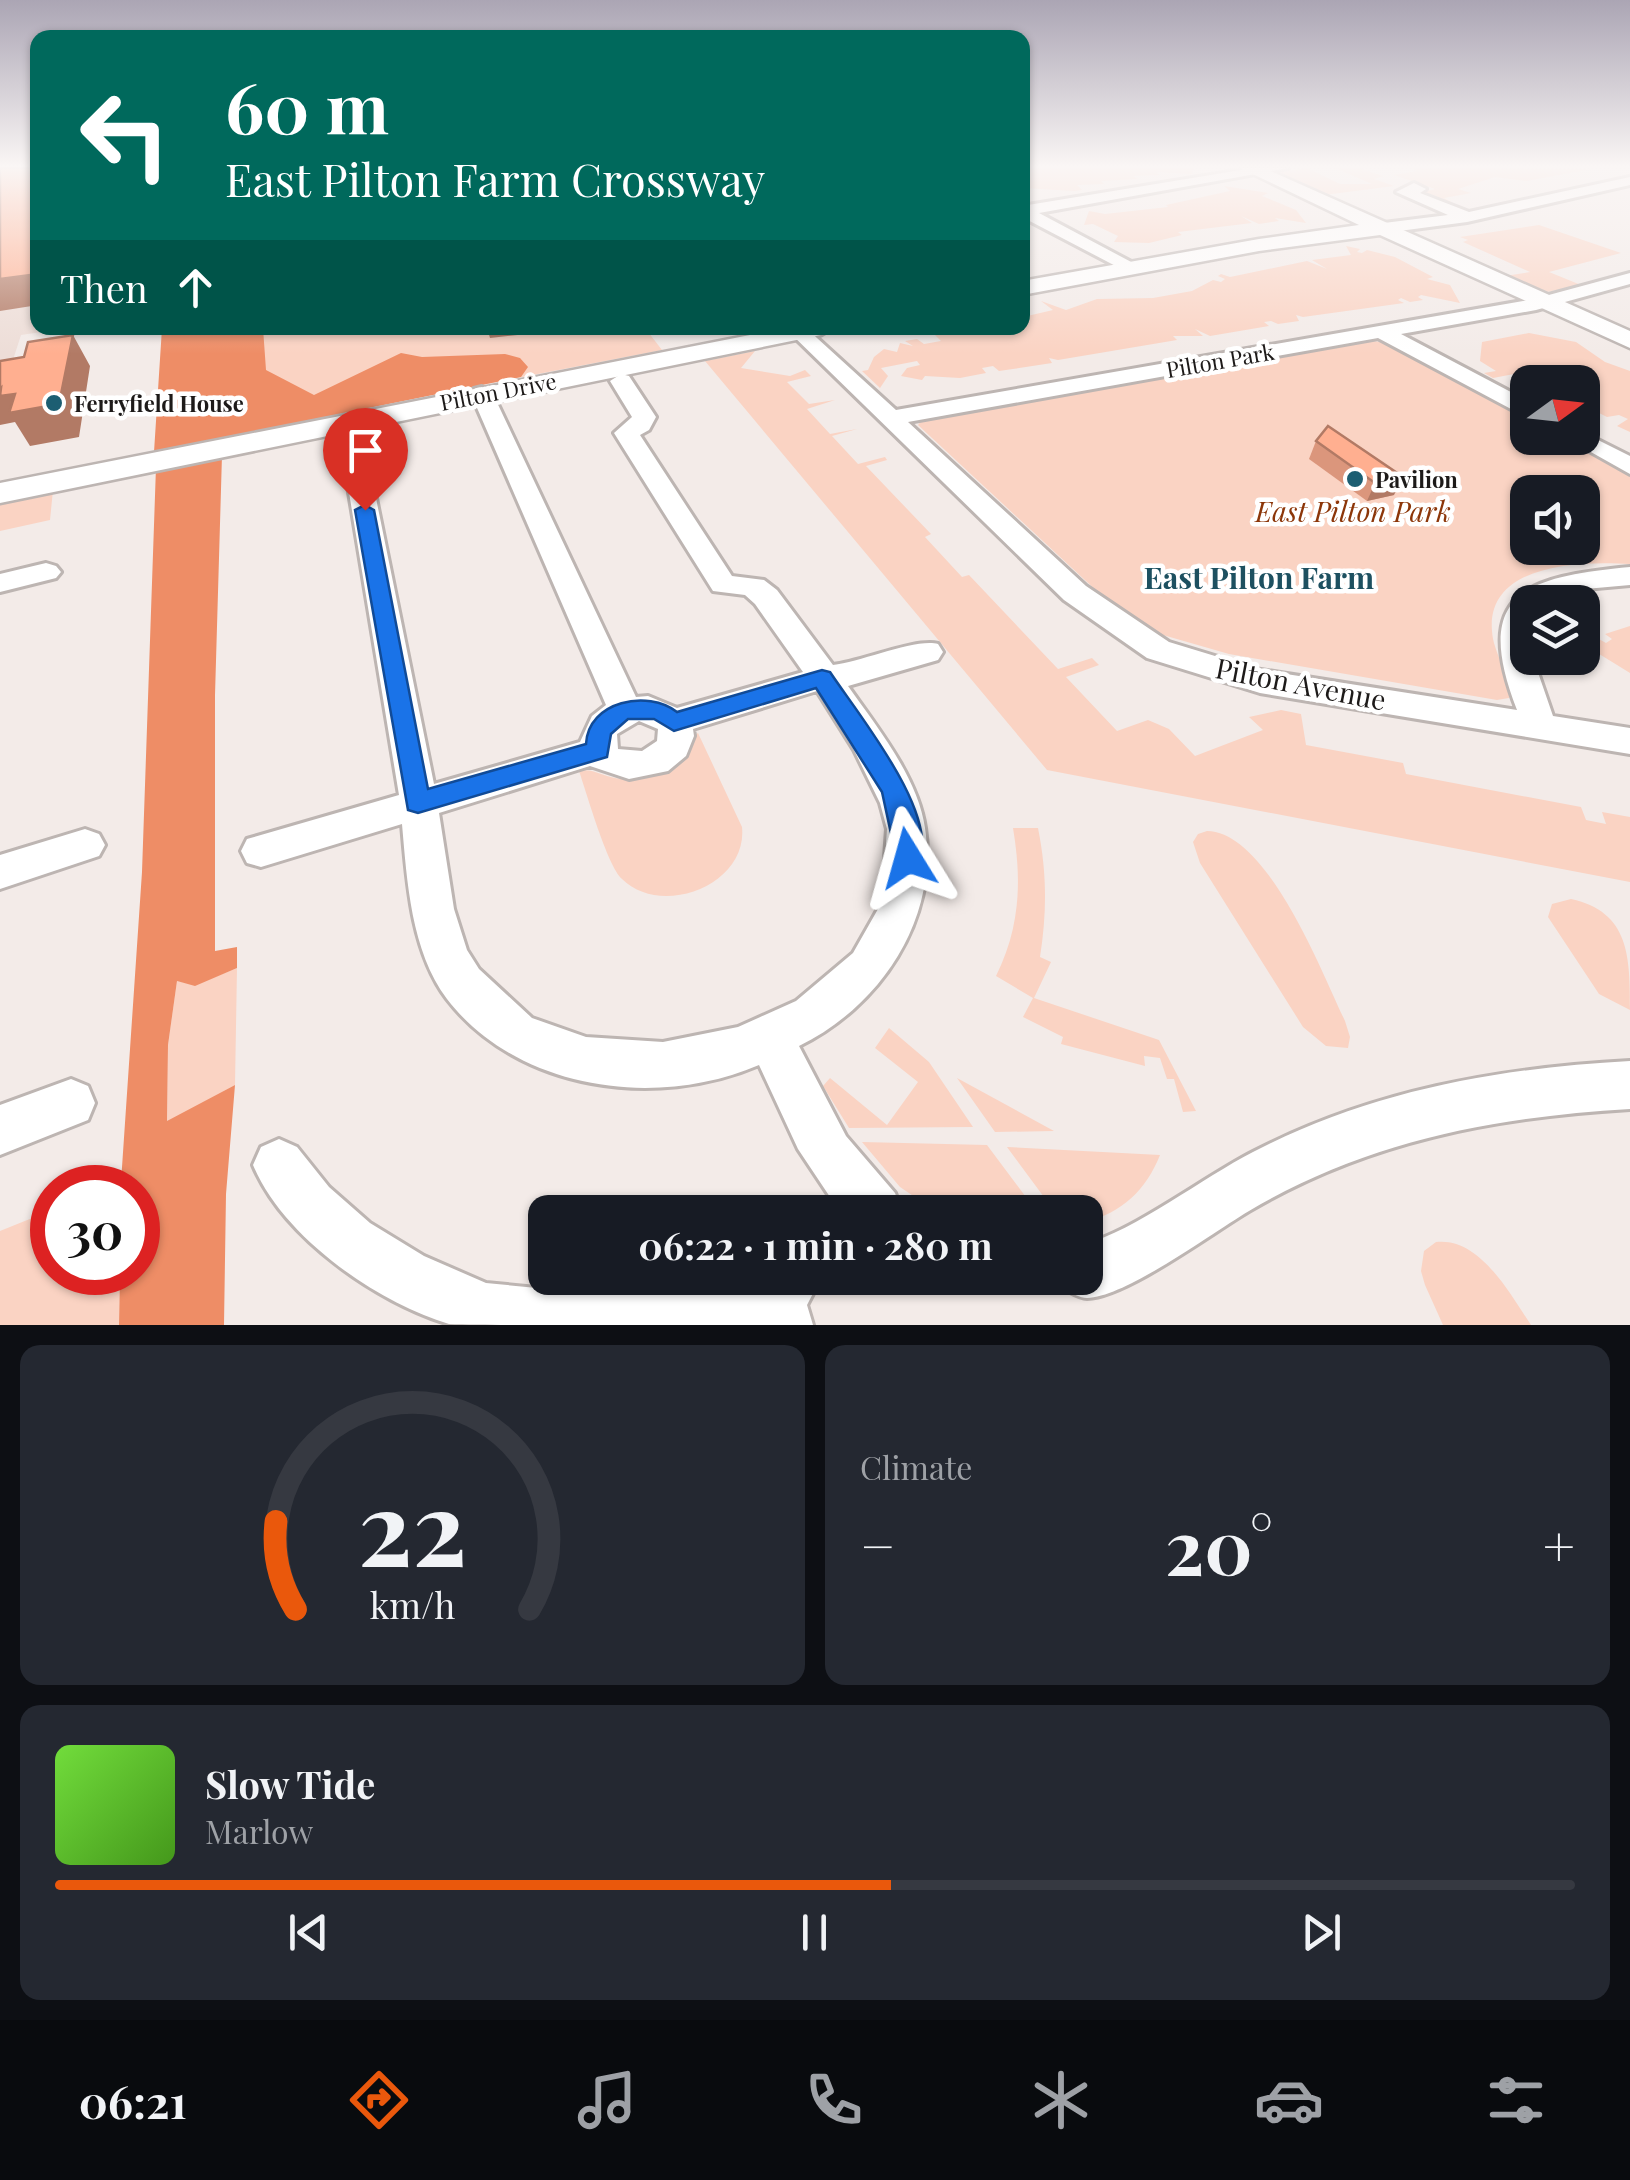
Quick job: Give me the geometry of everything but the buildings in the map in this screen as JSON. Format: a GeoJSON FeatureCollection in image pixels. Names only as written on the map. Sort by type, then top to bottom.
{"type":"FeatureCollection","features":[{"type":"Feature","properties":{"kind":"street"},"geometry":{"type":"LineString","coordinates":[[1058,230],[1129,268]]}},
{"type":"Feature","properties":{"kind":"street"},"geometry":{"type":"LineString","coordinates":[[1030,287],[1372,230]]}},
{"type":"Feature","properties":{"kind":"street"},"geometry":{"type":"LineString","coordinates":[[1388,230],[1630,340]]}},
{"type":"Feature","properties":{"kind":"street","name":"Pilton Park"},"geometry":{"type":"LineString","coordinates":[[893,418],[1547,302],[1630,278]]}},
{"type":"Feature","properties":{"kind":"street"},"geometry":{"type":"LineString","coordinates":[[1380,331],[1510,400]]}},
{"type":"Feature","properties":{"kind":"street","name":"Pilton Drive"},"geometry":{"type":"LineString","coordinates":[[0,493],[775,335]]}},
{"type":"Feature","properties":{"kind":"street","name":"Pilton Avenue"},"geometry":{"type":"LineString","coordinates":[[811,335],[1075,593],[1158,650],[1260,681],[1630,741]]}},
{"type":"Feature","properties":{"kind":"street"},"geometry":{"type":"LineString","coordinates":[[352,444],[438,919],[450,962],[474,998],[507,1028],[566,1056],[631,1066],[694,1061],[772,1040],[840,995],[870,963],[891,929],[906,880],[906,827],[894,790],[766,597],[754,587],[723,584],[626,433],[641,425],[644,417],[621,381]]}},
{"type":"Feature","properties":{"kind":"street"},"geometry":{"type":"LineString","coordinates":[[482,394],[626,710]]}},
{"type":"Feature","properties":{"kind":"street"},"geometry":{"type":"LineString","coordinates":[[1600,450],[1630,466]]}},
{"type":"Feature","properties":{"kind":"street"},"geometry":{"type":"LineString","coordinates":[[0,582],[46,572]]}},
{"type":"Feature","properties":{"kind":"street"},"geometry":{"type":"LineString","coordinates":[[1561,585],[1630,576]]}},
{"type":"Feature","properties":{"kind":"street"},"geometry":{"type":"LineString","coordinates":[[674,722],[822,678],[864,673],[927,652]]}},
{"type":"Feature","properties":{"kind":"street"},"geometry":{"type":"LineString","coordinates":[[1524,675],[1540,725]]}},
{"type":"Feature","properties":{"kind":"street"},"geometry":{"type":"LineString","coordinates":[[626,710],[659,710],[674,722],[676,740],[663,757],[652,763],[626,767],[614,764],[598,750],[599,732],[626,710]]}},
{"type":"Feature","properties":{"kind":"street"},"geometry":{"type":"LineString","coordinates":[[262,851],[598,750]]}},
{"type":"Feature","properties":{"kind":"street"},"geometry":{"type":"LineString","coordinates":[[0,872],[85,845]]}},
{"type":"Feature","properties":{"kind":"street"},"geometry":{"type":"LineString","coordinates":[[772,1040],[794,1093],[855,1195]]}},
{"type":"Feature","properties":{"kind":"street"},"geometry":{"type":"LineString","coordinates":[[1103,1264],[1127,1257],[1283,1164],[1378,1126],[1484,1097],[1538,1089],[1630,1086]]}},
{"type":"Feature","properties":{"kind":"street"},"geometry":{"type":"LineString","coordinates":[[0,1130],[71,1103]]}},
{"type":"Feature","properties":{"kind":"street"},"geometry":{"type":"LineString","coordinates":[[278,1165],[310,1206],[351,1242],[405,1275],[484,1311],[568,1319],[662,1319],[785,1300]]}},
{"type":"Feature","properties":{"kind":"shaded area"},"geometry":{"type":"Polygon","coordinates":[[[0,230],[30,230],[30,334],[21,335],[11,366],[0,368],[0,230]]]}},
{"type":"Feature","properties":{"kind":"shaded area"},"geometry":{"type":"Polygon","coordinates":[[[162,335],[264,335],[266,370],[314,395],[401,353],[422,357],[505,354],[520,358],[528,367],[521,377],[154,452],[162,335]]]}},
{"type":"Feature","properties":{"kind":"shaded area"},"geometry":{"type":"Polygon","coordinates":[[[222,455],[215,695],[215,951],[237,947],[237,968],[195,986],[177,981],[168,1045],[167,1121],[235,1085],[226,1194],[224,1325],[119,1325],[120,1295],[160,1295],[160,1165],[122,1165],[142,872],[156,467],[222,455]]]}},
{"type":"Feature","properties":{"kind":"green space"},"geometry":{"type":"Polygon","coordinates":[[[1105,230],[1196,230],[1149,243],[1114,242],[1118,236],[1105,230]]]}},
{"type":"Feature","properties":{"kind":"green space"},"geometry":{"type":"Polygon","coordinates":[[[1507,230],[1553,230],[1621,253],[1549,272],[1581,285],[1547,292],[1505,276],[1530,272],[1463,242],[1468,240],[1460,237],[1507,230]]]}},
{"type":"Feature","properties":{"kind":"green space"},"geometry":{"type":"Polygon","coordinates":[[[1346,246],[1360,249],[1357,252],[1367,250],[1395,257],[1433,277],[1427,279],[1450,285],[1460,303],[1421,295],[1418,297],[1423,300],[1410,302],[1401,298],[1398,300],[1404,303],[1296,315],[1299,321],[1264,322],[1269,326],[1210,336],[1195,329],[1203,336],[1173,336],[1177,340],[1058,360],[1049,358],[1052,363],[999,371],[993,366],[982,368],[986,373],[960,378],[925,376],[922,380],[901,376],[907,368],[920,365],[917,361],[881,368],[888,376],[880,388],[862,371],[868,370],[874,357],[884,349],[897,352],[900,343],[913,346],[905,341],[941,341],[935,335],[1030,335],[1030,315],[1053,310],[1041,301],[1066,310],[1097,299],[1153,298],[1192,291],[1213,280],[1221,282],[1225,279],[1218,276],[1221,274],[1230,277],[1307,261],[1327,269],[1312,260],[1351,255],[1346,246]]]}},
{"type":"Feature","properties":{"kind":"green space"},"geometry":{"type":"Polygon","coordinates":[[[1529,333],[1576,342],[1605,362],[1630,371],[1630,432],[1617,426],[1628,419],[1600,414],[1600,365],[1510,365],[1510,375],[1493,378],[1484,373],[1496,371],[1480,361],[1482,342],[1529,333]]]}},
{"type":"Feature","properties":{"kind":"green space"},"geometry":{"type":"Polygon","coordinates":[[[246,335],[650,335],[662,350],[248,430],[246,335]]]}},
{"type":"Feature","properties":{"kind":"green space","name":"East Pilton Park"},"geometry":{"type":"Polygon","coordinates":[[[1367,340],[1386,343],[1510,410],[1510,455],[1594,455],[1630,474],[1630,564],[1600,564],[1600,475],[1510,475],[1510,565],[1577,565],[1521,579],[1510,585],[1494,608],[1492,631],[1509,698],[1497,700],[1229,654],[1156,633],[1115,608],[918,425],[922,420],[1367,340]]]}},
{"type":"Feature","properties":{"kind":"green space"},"geometry":{"type":"Polygon","coordinates":[[[755,351],[741,368],[790,376],[805,370],[811,376],[787,382],[809,404],[835,400],[807,409],[830,434],[857,429],[832,436],[858,464],[885,457],[887,460],[866,466],[931,534],[925,537],[962,577],[969,575],[1058,669],[1092,658],[1099,665],[1066,677],[1117,731],[1148,720],[1169,729],[1195,756],[1263,730],[1249,717],[1281,710],[1301,714],[1306,745],[1403,763],[1406,774],[1581,807],[1586,820],[1606,824],[1602,812],[1630,817],[1630,882],[1047,770],[705,361],[755,351]]]}},
{"type":"Feature","properties":{"kind":"green space"},"geometry":{"type":"Polygon","coordinates":[[[53,490],[50,520],[0,531],[0,503],[53,490]]]}},
{"type":"Feature","properties":{"kind":"green space"},"geometry":{"type":"Polygon","coordinates":[[[1630,626],[1630,673],[1600,654],[1600,640],[1606,643],[1612,639],[1605,634],[1630,626]]]}},
{"type":"Feature","properties":{"kind":"green space"},"geometry":{"type":"Polygon","coordinates":[[[698,733],[742,827],[740,847],[731,865],[699,889],[679,895],[639,890],[616,871],[579,771],[627,778],[654,765],[698,733]]]}},
{"type":"Feature","properties":{"kind":"green space"},"geometry":{"type":"Polygon","coordinates":[[[1013,828],[1038,828],[1043,861],[1045,908],[1040,957],[1051,962],[1034,998],[1159,1040],[1196,1111],[1183,1112],[1174,1079],[1167,1079],[1160,1058],[1144,1056],[1145,1066],[1061,1044],[1063,1037],[1023,1017],[1033,998],[996,976],[1010,940],[1017,904],[1013,828]]]}},
{"type":"Feature","properties":{"kind":"green space"},"geometry":{"type":"Polygon","coordinates":[[[1207,831],[1230,837],[1251,854],[1290,908],[1345,1021],[1350,1037],[1348,1048],[1326,1046],[1303,1027],[1200,863],[1193,842],[1198,834],[1207,831]]]}},
{"type":"Feature","properties":{"kind":"green space"},"geometry":{"type":"Polygon","coordinates":[[[1571,899],[1605,914],[1616,926],[1627,955],[1630,1010],[1599,994],[1548,917],[1552,904],[1571,899]]]}},
{"type":"Feature","properties":{"kind":"green space"},"geometry":{"type":"Polygon","coordinates":[[[237,968],[235,1085],[167,1122],[168,1045],[177,981],[195,985],[237,968]]]}},
{"type":"Feature","properties":{"kind":"green space"},"geometry":{"type":"Polygon","coordinates":[[[889,1028],[929,1062],[973,1127],[849,1128],[823,1086],[830,1078],[887,1125],[918,1082],[875,1048],[889,1028]]]}},
{"type":"Feature","properties":{"kind":"green space"},"geometry":{"type":"Polygon","coordinates":[[[957,1078],[1054,1131],[995,1132],[957,1078]]]}},
{"type":"Feature","properties":{"kind":"green space"},"geometry":{"type":"Polygon","coordinates":[[[862,1142],[987,1145],[1024,1195],[912,1195],[900,1187],[862,1142]]]}},
{"type":"Feature","properties":{"kind":"green space"},"geometry":{"type":"Polygon","coordinates":[[[1007,1147],[1160,1155],[1140,1189],[1103,1216],[1103,1195],[1042,1195],[1007,1147]]]}},
{"type":"Feature","properties":{"kind":"green space"},"geometry":{"type":"Polygon","coordinates":[[[30,1219],[30,1295],[120,1295],[119,1325],[0,1325],[0,1231],[30,1219]]]}},
{"type":"Feature","properties":{"kind":"green space"},"geometry":{"type":"Polygon","coordinates":[[[1436,1242],[1466,1248],[1480,1258],[1531,1325],[1443,1325],[1421,1271],[1424,1251],[1436,1242]]]}},
{"type":"Feature","properties":{"kind":"place","name":"Ferryfield House"},"geometry":{"type":"Point","coordinates":[54,403]}},
{"type":"Feature","properties":{"kind":"place","name":"Pavilion"},"geometry":{"type":"Point","coordinates":[1355,479]}},
{"type":"Feature","properties":{"kind":"district","name":"East Pilton Farm"},"geometry":{"type":"Point","coordinates":[1259,577]}},
{"type":"Feature","properties":{"kind":"route"},"geometry":{"type":"LineString","coordinates":[[365,510],[418,802],[598,750],[596,741],[605,723],[626,710],[659,710],[674,722],[822,678],[894,790],[906,827],[908,858]]}}]}
